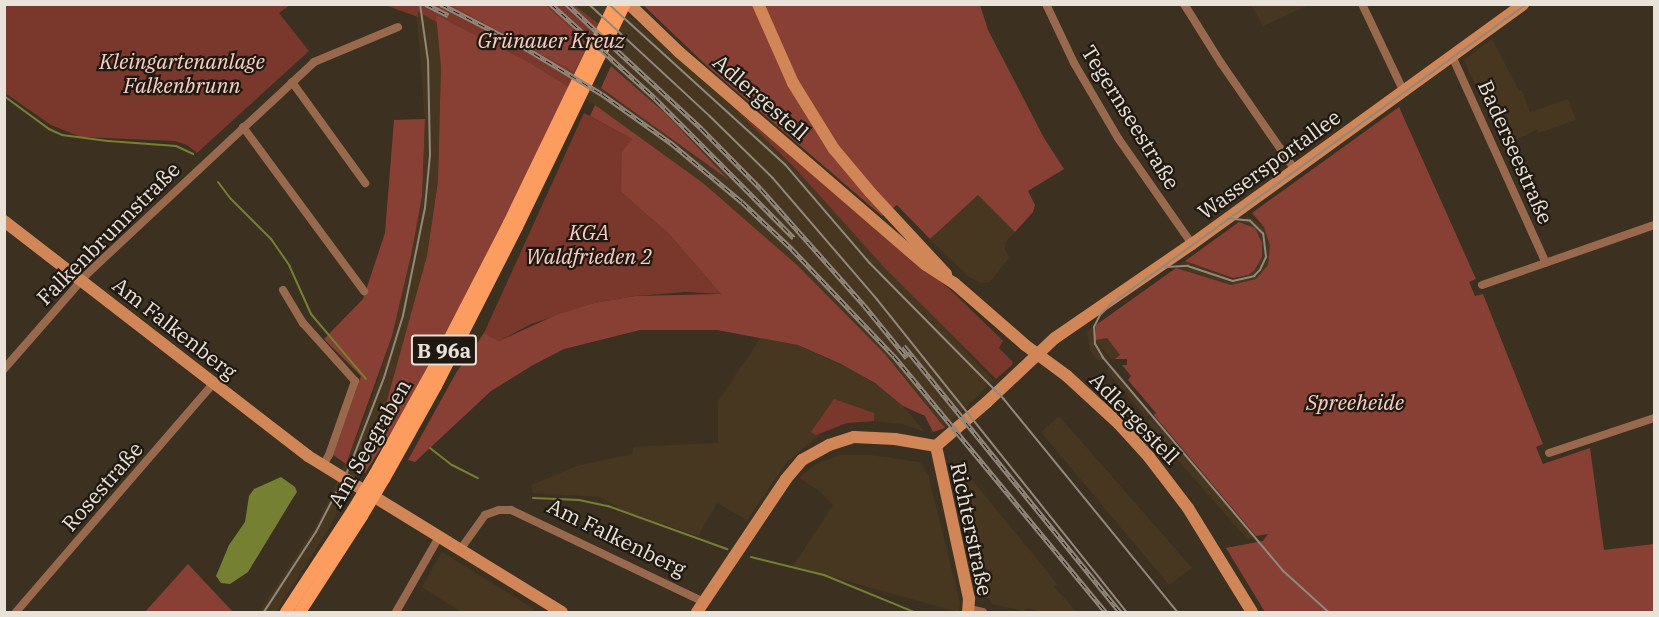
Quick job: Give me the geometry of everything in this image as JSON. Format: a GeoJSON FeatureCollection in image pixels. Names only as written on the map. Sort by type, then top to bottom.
{"type":"FeatureCollection","features":[{"type":"Feature","properties":{"kind":"main road","name":"B 96a"},"geometry":{"type":"LineString","coordinates":[[513,225],[615,4]]}},
{"type":"Feature","properties":{"kind":"main road","name":"Adlergestell"},"geometry":{"type":"LineString","coordinates":[[513,225],[627,4],[926,265],[954,283]]}},
{"type":"Feature","properties":{"kind":"main road","name":"Adlergestell"},"geometry":{"type":"LineString","coordinates":[[759,4],[793,83],[834,148],[954,283],[1088,395],[1149,457],[1188,508],[1252,612]]}},
{"type":"Feature","properties":{"kind":"main road","name":"Wassersportallee"},"geometry":{"type":"LineString","coordinates":[[1038,355],[1057,337],[1192,244],[1523,4]]}},
{"type":"Feature","properties":{"kind":"main road","name":"Am Falkenberg"},"geometry":{"type":"LineString","coordinates":[[4,221],[323,465],[561,612]]}},
{"type":"Feature","properties":{"kind":"main road","name":"Am Seegraben"},"geometry":{"type":"LineString","coordinates":[[300,612],[380,476],[442,353],[513,225]]}},
{"type":"Feature","properties":{"kind":"main road","name":"Richterstraße"},"geometry":{"type":"LineString","coordinates":[[969,611],[936,446],[1038,355]]}},
{"type":"Feature","properties":{"kind":"main road"},"geometry":{"type":"LineString","coordinates":[[700,607],[786,479],[802,460],[829,445],[854,437],[896,439],[936,446]]}},
{"type":"Feature","properties":{"kind":"main road","name":"Am Seegraben"},"geometry":{"type":"LineString","coordinates":[[286,612],[357,513]]}},
{"type":"Feature","properties":{"kind":"street","name":"Tegernseestraße"},"geometry":{"type":"LineString","coordinates":[[1046,4],[1074,63],[1118,138],[1192,244]]}},
{"type":"Feature","properties":{"kind":"street"},"geometry":{"type":"LineString","coordinates":[[1184,4],[1221,63],[1295,170]]}},
{"type":"Feature","properties":{"kind":"street"},"geometry":{"type":"LineString","coordinates":[[1362,4],[1403,90]]}},
{"type":"Feature","properties":{"kind":"street","name":"Falkenbrunnstraße"},"geometry":{"type":"LineString","coordinates":[[4,369],[81,280],[314,62],[398,27]]}},
{"type":"Feature","properties":{"kind":"street","name":"Baderseestraße"},"geometry":{"type":"LineString","coordinates":[[1452,56],[1546,263]]}},
{"type":"Feature","properties":{"kind":"street"},"geometry":{"type":"LineString","coordinates":[[292,82],[364,183]]}},
{"type":"Feature","properties":{"kind":"street"},"geometry":{"type":"LineString","coordinates":[[243,127],[364,291]]}},
{"type":"Feature","properties":{"kind":"street"},"geometry":{"type":"LineString","coordinates":[[1482,285],[1654,225]]}},
{"type":"Feature","properties":{"kind":"street"},"geometry":{"type":"LineString","coordinates":[[283,290],[303,323],[355,381],[329,455],[323,465]]}},
{"type":"Feature","properties":{"kind":"street","name":"Rosestraße"},"geometry":{"type":"LineString","coordinates":[[16,612],[214,383]]}},
{"type":"Feature","properties":{"kind":"street"},"geometry":{"type":"LineString","coordinates":[[1549,453],[1654,418]]}},
{"type":"Feature","properties":{"kind":"street","name":"Am Falkenberg"},"geometry":{"type":"LineString","coordinates":[[460,550],[485,515],[500,510],[511,510],[700,607]]}},
{"type":"Feature","properties":{"kind":"street"},"geometry":{"type":"LineString","coordinates":[[396,612],[439,537]]}},
{"type":"Feature","properties":{"kind":"street"},"geometry":{"type":"LineString","coordinates":[[969,611],[983,612]]}},
{"type":"Feature","properties":{"kind":"shaded area"},"geometry":{"type":"Polygon","coordinates":[[[416,5],[574,72],[601,88],[726,177],[665,113],[545,5],[617,5],[735,109],[793,166],[993,380],[945,428],[885,354],[797,265],[703,183],[572,89],[436,16],[441,67],[438,181],[427,256],[403,349],[380,426],[329,528],[276,612],[259,612],[317,524],[334,489],[367,412],[392,336],[422,196],[425,119],[416,5]]]}},
{"type":"Feature","properties":{"kind":"shaded area"},"geometry":{"type":"Polygon","coordinates":[[[1251,5],[1309,5],[1263,26],[1251,5]]]}},
{"type":"Feature","properties":{"kind":"shaded area"},"geometry":{"type":"Polygon","coordinates":[[[1492,39],[1519,91],[1522,91],[1530,112],[1568,99],[1576,120],[1538,133],[1537,130],[1503,146],[1464,60],[1492,39]]]}},
{"type":"Feature","properties":{"kind":"shaded area"},"geometry":{"type":"Polygon","coordinates":[[[978,195],[1015,232],[1006,242],[1005,249],[1009,258],[990,282],[981,283],[969,277],[930,239],[978,195]]]}},
{"type":"Feature","properties":{"kind":"shaded area"},"geometry":{"type":"Polygon","coordinates":[[[1248,216],[1264,227],[1270,246],[1268,265],[1256,279],[1231,285],[1176,268],[1185,261],[1233,278],[1248,275],[1254,271],[1262,257],[1262,243],[1248,224],[1239,222],[1248,216]]]}},
{"type":"Feature","properties":{"kind":"shaded area"},"geometry":{"type":"Polygon","coordinates":[[[1096,325],[1095,331],[1107,338],[1120,355],[1115,359],[1111,359],[1096,341],[1108,360],[1097,360],[1091,352],[1087,332],[1096,325]]]}},
{"type":"Feature","properties":{"kind":"shaded area"},"geometry":{"type":"Polygon","coordinates":[[[761,337],[798,345],[854,371],[894,396],[925,432],[902,424],[874,421],[847,423],[823,432],[786,463],[747,520],[717,503],[698,536],[625,511],[600,497],[533,493],[531,485],[577,466],[632,454],[633,447],[718,443],[718,401],[761,337]]]}},
{"type":"Feature","properties":{"kind":"shaded area"},"geometry":{"type":"Polygon","coordinates":[[[1112,365],[1151,413],[1146,417],[1106,370],[1112,365]]]}},
{"type":"Feature","properties":{"kind":"shaded area"},"geometry":{"type":"Polygon","coordinates":[[[1154,415],[1256,536],[1247,539],[1170,451],[1146,422],[1154,415]]]}},
{"type":"Feature","properties":{"kind":"shaded area"},"geometry":{"type":"Polygon","coordinates":[[[1059,416],[1192,568],[1169,585],[1041,432],[1059,416]]]}},
{"type":"Feature","properties":{"kind":"shaded area"},"geometry":{"type":"Polygon","coordinates":[[[840,455],[870,455],[920,462],[928,474],[960,603],[958,612],[793,566],[833,505],[817,489],[799,478],[816,464],[840,455]]]}},
{"type":"Feature","properties":{"kind":"shaded area"},"geometry":{"type":"Polygon","coordinates":[[[961,466],[1057,584],[1054,587],[1077,612],[1042,612],[1028,608],[1024,611],[992,604],[987,595],[967,511],[961,466]]]}},
{"type":"Feature","properties":{"kind":"shaded area"},"geometry":{"type":"Polygon","coordinates":[[[281,477],[295,487],[297,492],[248,572],[230,584],[221,583],[216,576],[229,545],[245,522],[249,496],[254,489],[281,477]]]}},
{"type":"Feature","properties":{"kind":"shaded area"},"geometry":{"type":"Polygon","coordinates":[[[442,552],[534,609],[531,612],[461,612],[422,587],[442,552]]]}},
{"type":"Feature","properties":{"kind":"green space","name":"Kleingartenanlage Falkenbrunn"},"geometry":{"type":"Polygon","coordinates":[[[4,5],[290,5],[279,13],[309,51],[197,153],[187,145],[175,141],[81,137],[51,125],[5,93],[4,5]]]}},
{"type":"Feature","properties":{"kind":"green space","name":"Grünauer Kreuz"},"geometry":{"type":"Polygon","coordinates":[[[385,5],[574,5],[599,24],[566,93],[418,12],[418,17],[385,5]]]}},
{"type":"Feature","properties":{"kind":"green space"},"geometry":{"type":"Polygon","coordinates":[[[451,5],[545,5],[589,44],[574,72],[451,5]]]}},
{"type":"Feature","properties":{"kind":"green space"},"geometry":{"type":"Polygon","coordinates":[[[643,5],[980,5],[988,30],[1044,138],[1064,169],[1028,191],[1035,205],[1033,212],[1015,232],[978,195],[930,239],[897,205],[882,216],[706,65],[643,5]]]}},
{"type":"Feature","properties":{"kind":"green space"},"geometry":{"type":"Polygon","coordinates":[[[436,15],[526,61],[572,89],[407,407],[365,473],[360,470],[380,426],[427,256],[438,181],[441,67],[436,15]]]}},
{"type":"Feature","properties":{"kind":"green space"},"geometry":{"type":"Polygon","coordinates":[[[611,66],[665,113],[729,180],[601,88],[611,66]]]}},
{"type":"Feature","properties":{"kind":"green space"},"geometry":{"type":"Polygon","coordinates":[[[595,105],[703,183],[797,265],[885,354],[945,428],[933,432],[925,416],[903,406],[875,383],[841,364],[798,345],[717,330],[640,330],[564,349],[533,365],[491,391],[415,462],[408,460],[456,373],[484,333],[499,341],[556,315],[594,303],[636,296],[721,294],[668,233],[621,192],[622,152],[632,139],[590,116],[595,105]]]}},
{"type":"Feature","properties":{"kind":"green space","name":"Spreeheide"},"geometry":{"type":"Polygon","coordinates":[[[1399,107],[1476,279],[1469,282],[1475,296],[1483,294],[1543,444],[1536,447],[1543,464],[1590,448],[1604,550],[1654,544],[1654,612],[1265,612],[1226,548],[1263,541],[1268,534],[1256,536],[1154,415],[1156,413],[1128,380],[1131,376],[1122,365],[1127,365],[1127,359],[1115,359],[1120,355],[1107,338],[1095,340],[1096,325],[1176,268],[1231,285],[1256,279],[1268,265],[1270,246],[1264,227],[1252,213],[1399,107]]]}},
{"type":"Feature","properties":{"kind":"green space"},"geometry":{"type":"Polygon","coordinates":[[[735,109],[954,293],[1003,341],[999,348],[1013,362],[1012,365],[996,379],[883,266],[793,166],[735,109]]]}},
{"type":"Feature","properties":{"kind":"green space","name":"KGA Waldfrieden 2"},"geometry":{"type":"Polygon","coordinates":[[[584,113],[632,139],[621,192],[668,233],[721,294],[685,292],[636,296],[594,303],[531,324],[499,341],[484,333],[584,113]]]}},
{"type":"Feature","properties":{"kind":"green space"},"geometry":{"type":"Polygon","coordinates":[[[425,119],[422,196],[411,255],[392,336],[346,464],[333,455],[361,376],[324,339],[363,299],[385,233],[394,120],[425,119]]]}},
{"type":"Feature","properties":{"kind":"green space"},"geometry":{"type":"Polygon","coordinates":[[[1239,222],[1255,228],[1262,243],[1262,257],[1254,271],[1248,275],[1233,278],[1185,261],[1239,222]]]}},
{"type":"Feature","properties":{"kind":"green space"},"geometry":{"type":"Polygon","coordinates":[[[834,399],[874,413],[874,421],[847,423],[816,435],[811,432],[834,399]]]}},
{"type":"Feature","properties":{"kind":"green space"},"geometry":{"type":"Polygon","coordinates":[[[188,564],[233,612],[145,612],[188,564]]]}},
{"type":"Feature","properties":{"kind":"waterway"},"geometry":{"type":"LineString","coordinates":[[4,96],[49,129],[62,135],[176,146],[193,154]]}},
{"type":"Feature","properties":{"kind":"waterway"},"geometry":{"type":"LineString","coordinates":[[218,182],[231,199],[271,239],[289,265],[311,314],[366,379]]}},
{"type":"Feature","properties":{"kind":"waterway"},"geometry":{"type":"LineString","coordinates":[[430,448],[452,465],[478,478]]}},
{"type":"Feature","properties":{"kind":"waterway"},"geometry":{"type":"LineString","coordinates":[[533,498],[579,500],[608,506],[727,549]]}},
{"type":"Feature","properties":{"kind":"waterway"},"geometry":{"type":"LineString","coordinates":[[751,557],[824,575],[914,612]]}},
{"type":"Feature","properties":{"kind":"tram line"},"geometry":{"type":"LineString","coordinates":[[264,612],[316,532],[350,466],[384,378],[403,316],[425,208],[430,155],[428,61],[420,4]]}},
{"type":"Feature","properties":{"kind":"tram line"},"geometry":{"type":"LineString","coordinates":[[589,4],[773,178],[877,299],[1127,612]]}},
{"type":"Feature","properties":{"kind":"tram line"},"geometry":{"type":"LineString","coordinates":[[609,4],[785,164],[870,263],[1004,399],[1178,612]]}},
{"type":"Feature","properties":{"kind":"tram line"},"geometry":{"type":"LineString","coordinates":[[1328,612],[1283,571],[1103,358],[1095,344],[1094,327],[1100,315],[1111,304],[1527,4]]}},
{"type":"Feature","properties":{"kind":"tram line"},"geometry":{"type":"LineString","coordinates":[[1166,267],[1188,266],[1233,281],[1254,276],[1260,270],[1266,257],[1263,234],[1250,221],[1228,219]]}},
{"type":"Feature","properties":{"kind":"railway"},"geometry":{"type":"LineString","coordinates":[[426,4],[448,15]]}},
{"type":"Feature","properties":{"kind":"railway"},"geometry":{"type":"LineString","coordinates":[[441,4],[522,46],[602,94],[671,143],[742,202],[792,249],[894,356],[1106,612]]}},
{"type":"Feature","properties":{"kind":"railway"},"geometry":{"type":"LineString","coordinates":[[551,4],[655,98],[794,238]]}},
{"type":"Feature","properties":{"kind":"railway"},"geometry":{"type":"LineString","coordinates":[[567,4],[702,129],[761,189],[864,305],[907,358]]}},
{"type":"Feature","properties":{"kind":"railway"},"geometry":{"type":"LineString","coordinates":[[904,346],[1120,612]]}}]}
